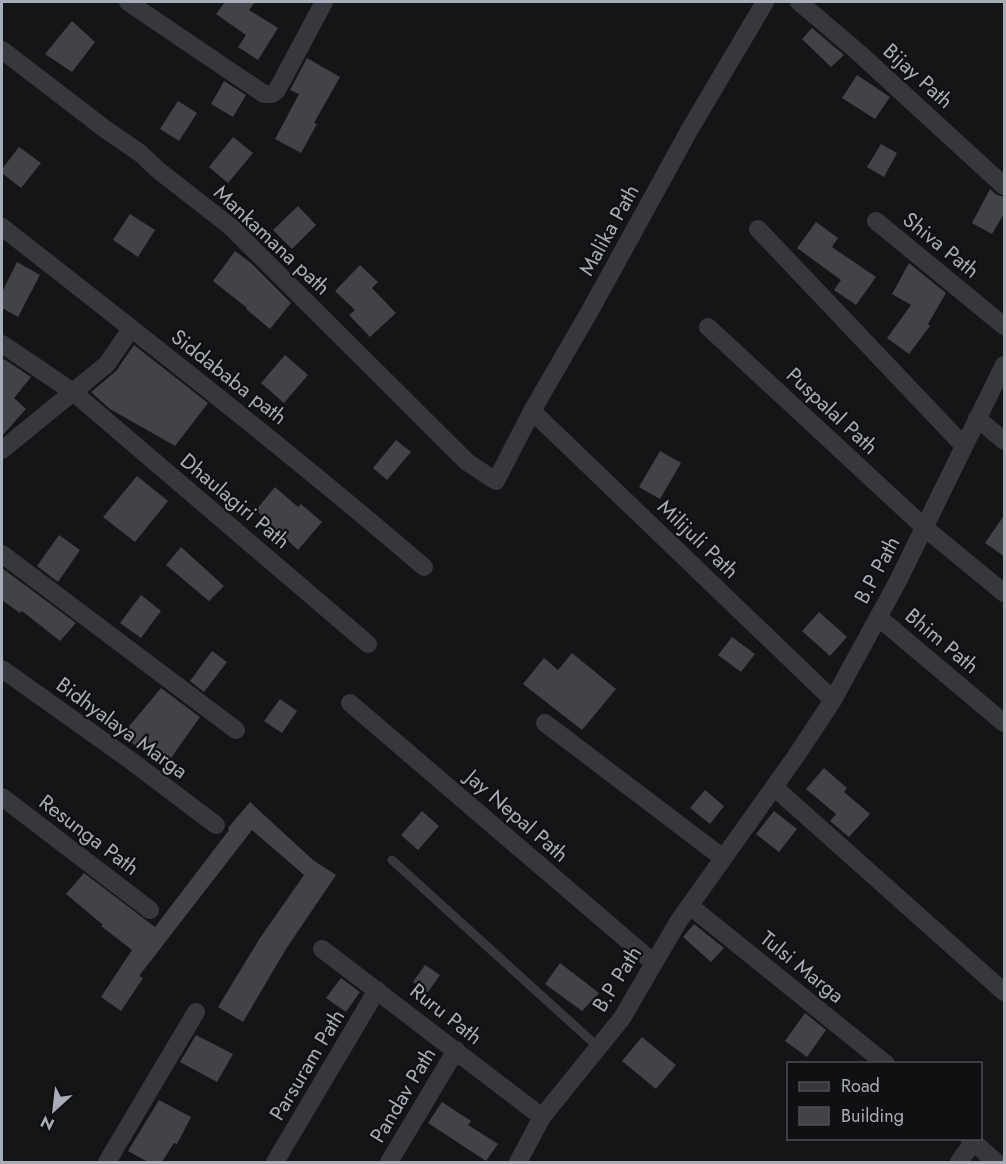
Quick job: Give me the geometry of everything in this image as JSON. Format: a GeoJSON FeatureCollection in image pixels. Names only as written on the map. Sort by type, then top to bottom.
{"type":"FeatureCollection","features":[{"type":"Feature","properties":{"kind":"street"},"geometry":{"type":"LineString","coordinates":[[128,2],[264,94],[272,94],[278,90],[324,2]]}},
{"type":"Feature","properties":{"kind":"street","name":"Malika Path"},"geometry":{"type":"LineString","coordinates":[[496,481],[532,411],[690,129],[765,2]]}},
{"type":"Feature","properties":{"kind":"street","name":"Bijay Path"},"geometry":{"type":"LineString","coordinates":[[799,2],[859,53],[1005,186]]}},
{"type":"Feature","properties":{"kind":"street","name":"Mankamana path"},"geometry":{"type":"LineString","coordinates":[[2,50],[140,153],[158,170],[231,227],[467,462],[496,481]]}},
{"type":"Feature","properties":{"kind":"street","name":"Shiva Path"},"geometry":{"type":"LineString","coordinates":[[876,221],[1005,326]]}},
{"type":"Feature","properties":{"kind":"street","name":"Siddababa path"},"geometry":{"type":"LineString","coordinates":[[2,227],[182,367],[317,476],[424,567]]}},
{"type":"Feature","properties":{"kind":"street"},"geometry":{"type":"LineString","coordinates":[[758,229],[964,446]]}},
{"type":"Feature","properties":{"kind":"street","name":"Puspalal Path"},"geometry":{"type":"LineString","coordinates":[[708,327],[925,528],[1005,593]]}},
{"type":"Feature","properties":{"kind":"street"},"geometry":{"type":"LineString","coordinates":[[2,449],[107,364],[131,329]]}},
{"type":"Feature","properties":{"kind":"street"},"geometry":{"type":"LineString","coordinates":[[2,344],[73,392]]}},
{"type":"Feature","properties":{"kind":"street","name":"B.P Path"},"geometry":{"type":"LineString","coordinates":[[518,1162],[542,1117],[622,1018],[690,906],[833,700],[925,528],[1005,365]]}},
{"type":"Feature","properties":{"kind":"street","name":"Dhaulagiri Path"},"geometry":{"type":"LineString","coordinates":[[73,392],[368,644]]}},
{"type":"Feature","properties":{"kind":"street","name":"Milijuli Path"},"geometry":{"type":"LineString","coordinates":[[532,411],[833,700]]}},
{"type":"Feature","properties":{"kind":"street"},"geometry":{"type":"LineString","coordinates":[[977,418],[1005,441]]}},
{"type":"Feature","properties":{"kind":"street"},"geometry":{"type":"LineString","coordinates":[[2,554],[236,730]]}},
{"type":"Feature","properties":{"kind":"street","name":"Bhim Path"},"geometry":{"type":"LineString","coordinates":[[878,618],[1005,723]]}},
{"type":"Feature","properties":{"kind":"street","name":"Bidhyalaya Marga"},"geometry":{"type":"LineString","coordinates":[[2,669],[130,760],[216,825]]}},
{"type":"Feature","properties":{"kind":"street","name":"Jay Nepal Path"},"geometry":{"type":"LineString","coordinates":[[350,703],[654,963]]}},
{"type":"Feature","properties":{"kind":"street"},"geometry":{"type":"LineString","coordinates":[[545,723],[723,858]]}},
{"type":"Feature","properties":{"kind":"street"},"geometry":{"type":"LineString","coordinates":[[774,787],[1005,992]]}},
{"type":"Feature","properties":{"kind":"street","name":"Resunga Path"},"geometry":{"type":"LineString","coordinates":[[2,797],[150,910]]}},
{"type":"Feature","properties":{"kind":"street","name":"Tulsi Marga"},"geometry":{"type":"LineString","coordinates":[[690,906],[884,1062]]}},
{"type":"Feature","properties":{"kind":"street","name":"Ruru Path"},"geometry":{"type":"LineString","coordinates":[[322,949],[542,1117]]}},
{"type":"Feature","properties":{"kind":"street","name":"Parsuram Path"},"geometry":{"type":"LineString","coordinates":[[275,1162],[377,990]]}},
{"type":"Feature","properties":{"kind":"street"},"geometry":{"type":"LineString","coordinates":[[106,1162],[196,1012]]}},
{"type":"Feature","properties":{"kind":"street","name":"Pandav Path"},"geometry":{"type":"LineString","coordinates":[[388,1162],[456,1050]]}},
{"type":"Feature","properties":{"kind":"street"},"geometry":{"type":"LineString","coordinates":[[959,1162],[971,1140],[996,1162]]}},
{"type":"Feature","properties":{"kind":"lane"},"geometry":{"type":"LineString","coordinates":[[392,860],[598,1047]]}},
{"type":"Feature","properties":{"kind":"building"},"geometry":{"type":"Polygon","coordinates":[[[225,2],[255,2],[249,10],[278,28],[258,60],[238,47],[246,35],[216,14],[225,2]]]}},
{"type":"Feature","properties":{"kind":"building"},"geometry":{"type":"Polygon","coordinates":[[[72,21],[95,42],[72,72],[45,54],[72,21]]]}},
{"type":"Feature","properties":{"kind":"building"},"geometry":{"type":"Polygon","coordinates":[[[812,28],[844,55],[831,67],[802,39],[812,28]]]}},
{"type":"Feature","properties":{"kind":"building"},"geometry":{"type":"Polygon","coordinates":[[[307,58],[340,77],[314,123],[317,124],[301,153],[275,139],[299,94],[290,90],[307,58]]]}},
{"type":"Feature","properties":{"kind":"building"},"geometry":{"type":"Polygon","coordinates":[[[857,75],[890,97],[875,119],[842,98],[857,75]]]}},
{"type":"Feature","properties":{"kind":"building"},"geometry":{"type":"Polygon","coordinates":[[[224,81],[246,95],[233,117],[211,104],[224,81]]]}},
{"type":"Feature","properties":{"kind":"building"},"geometry":{"type":"Polygon","coordinates":[[[178,101],[197,113],[179,141],[160,129],[178,101]]]}},
{"type":"Feature","properties":{"kind":"building"},"geometry":{"type":"Polygon","coordinates":[[[233,137],[253,153],[228,183],[209,167],[233,137]]]}},
{"type":"Feature","properties":{"kind":"building"},"geometry":{"type":"Polygon","coordinates":[[[881,144],[897,153],[884,177],[867,167],[881,144]]]}},
{"type":"Feature","properties":{"kind":"building"},"geometry":{"type":"Polygon","coordinates":[[[19,147],[41,163],[21,188],[2,173],[2,169],[19,147]]]}},
{"type":"Feature","properties":{"kind":"building"},"geometry":{"type":"Polygon","coordinates":[[[990,189],[997,195],[1005,197],[1005,212],[992,234],[972,223],[990,189]]]}},
{"type":"Feature","properties":{"kind":"building"},"geometry":{"type":"Polygon","coordinates":[[[298,206],[316,225],[292,249],[273,230],[298,206]]]}},
{"type":"Feature","properties":{"kind":"building"},"geometry":{"type":"Polygon","coordinates":[[[130,214],[155,230],[138,257],[113,240],[130,214]]]}},
{"type":"Feature","properties":{"kind":"building"},"geometry":{"type":"Polygon","coordinates":[[[816,222],[838,238],[832,247],[876,277],[856,305],[834,290],[841,280],[797,248],[816,222]]]}},
{"type":"Feature","properties":{"kind":"building"},"geometry":{"type":"Polygon","coordinates":[[[235,251],[251,263],[291,303],[270,329],[213,281],[235,251]]]}},
{"type":"Feature","properties":{"kind":"building"},"geometry":{"type":"Polygon","coordinates":[[[17,262],[40,275],[18,317],[2,308],[2,292],[17,262]]]}},
{"type":"Feature","properties":{"kind":"building"},"geometry":{"type":"Polygon","coordinates":[[[909,263],[946,293],[928,324],[930,326],[909,354],[887,338],[911,305],[892,294],[909,263]]]}},
{"type":"Feature","properties":{"kind":"building"},"geometry":{"type":"Polygon","coordinates":[[[360,265],[378,282],[372,288],[396,313],[370,337],[349,315],[355,310],[335,291],[360,265]]]}},
{"type":"Feature","properties":{"kind":"building"},"geometry":{"type":"Polygon","coordinates":[[[134,345],[208,403],[175,446],[110,409],[91,392],[116,371],[134,345]]]}},
{"type":"Feature","properties":{"kind":"building"},"geometry":{"type":"Polygon","coordinates":[[[285,355],[308,375],[284,403],[261,383],[285,355]]]}},
{"type":"Feature","properties":{"kind":"building"},"geometry":{"type":"Polygon","coordinates":[[[4,359],[31,377],[14,398],[26,409],[2,436],[2,362],[4,359]]]}},
{"type":"Feature","properties":{"kind":"building"},"geometry":{"type":"Polygon","coordinates":[[[396,440],[411,452],[387,480],[373,468],[396,440]]]}},
{"type":"Feature","properties":{"kind":"building"},"geometry":{"type":"Polygon","coordinates":[[[660,451],[681,463],[660,499],[639,487],[660,451]]]}},
{"type":"Feature","properties":{"kind":"building"},"geometry":{"type":"Polygon","coordinates":[[[137,476],[168,501],[135,542],[103,517],[137,476]]]}},
{"type":"Feature","properties":{"kind":"building"},"geometry":{"type":"Polygon","coordinates":[[[275,487],[298,507],[301,504],[322,522],[298,550],[256,510],[275,487]]]}},
{"type":"Feature","properties":{"kind":"building"},"geometry":{"type":"Polygon","coordinates":[[[1005,514],[1005,557],[985,543],[1005,514]]]}},
{"type":"Feature","properties":{"kind":"building"},"geometry":{"type":"Polygon","coordinates":[[[59,535],[80,550],[58,582],[37,566],[59,535]]]}},
{"type":"Feature","properties":{"kind":"building"},"geometry":{"type":"Polygon","coordinates":[[[181,547],[224,586],[209,601],[166,565],[181,547]]]}},
{"type":"Feature","properties":{"kind":"building"},"geometry":{"type":"Polygon","coordinates":[[[2,568],[76,623],[60,641],[22,611],[20,613],[2,600],[2,568]]]}},
{"type":"Feature","properties":{"kind":"building"},"geometry":{"type":"Polygon","coordinates":[[[141,595],[161,611],[141,638],[120,623],[141,595]]]}},
{"type":"Feature","properties":{"kind":"building"},"geometry":{"type":"Polygon","coordinates":[[[819,612],[847,637],[830,656],[802,631],[819,612]]]}},
{"type":"Feature","properties":{"kind":"building"},"geometry":{"type":"Polygon","coordinates":[[[732,637],[755,654],[741,672],[718,655],[732,637]]]}},
{"type":"Feature","properties":{"kind":"building"},"geometry":{"type":"Polygon","coordinates":[[[212,651],[227,662],[204,692],[190,681],[212,651]]]}},
{"type":"Feature","properties":{"kind":"building"},"geometry":{"type":"Polygon","coordinates":[[[572,653],[616,689],[582,730],[523,684],[544,658],[558,670],[572,653]]]}},
{"type":"Feature","properties":{"kind":"building"},"geometry":{"type":"Polygon","coordinates":[[[161,688],[200,717],[166,765],[121,736],[161,688]]]}},
{"type":"Feature","properties":{"kind":"building"},"geometry":{"type":"Polygon","coordinates":[[[280,699],[297,711],[282,733],[264,721],[280,699]]]}},
{"type":"Feature","properties":{"kind":"building"},"geometry":{"type":"Polygon","coordinates":[[[824,768],[847,788],[844,792],[870,814],[849,837],[830,821],[836,814],[806,789],[824,768]]]}},
{"type":"Feature","properties":{"kind":"building"},"geometry":{"type":"Polygon","coordinates":[[[705,790],[724,806],[710,824],[690,808],[705,790]]]}},
{"type":"Feature","properties":{"kind":"building"},"geometry":{"type":"Polygon","coordinates":[[[250,802],[313,860],[336,875],[286,949],[243,1022],[218,1007],[260,938],[304,875],[252,830],[139,976],[143,978],[121,1011],[101,997],[132,950],[66,894],[84,873],[155,927],[250,802]]]}},
{"type":"Feature","properties":{"kind":"building"},"geometry":{"type":"Polygon","coordinates":[[[422,811],[439,826],[418,850],[401,835],[422,811]]]}},
{"type":"Feature","properties":{"kind":"building"},"geometry":{"type":"Polygon","coordinates":[[[774,811],[797,829],[779,852],[756,834],[774,811]]]}},
{"type":"Feature","properties":{"kind":"building"},"geometry":{"type":"Polygon","coordinates":[[[694,924],[724,948],[711,962],[683,937],[694,924]]]}},
{"type":"Feature","properties":{"kind":"building"},"geometry":{"type":"Polygon","coordinates":[[[560,963],[599,993],[582,1011],[545,984],[560,963]]]}},
{"type":"Feature","properties":{"kind":"building"},"geometry":{"type":"Polygon","coordinates":[[[425,965],[440,975],[428,992],[413,982],[425,965]]]}},
{"type":"Feature","properties":{"kind":"building"},"geometry":{"type":"Polygon","coordinates":[[[341,978],[360,992],[346,1012],[326,998],[341,978]]]}},
{"type":"Feature","properties":{"kind":"building"},"geometry":{"type":"Polygon","coordinates":[[[805,1013],[826,1030],[807,1057],[785,1041],[805,1013]]]}},
{"type":"Feature","properties":{"kind":"building"},"geometry":{"type":"Polygon","coordinates":[[[196,1035],[233,1054],[217,1082],[180,1062],[196,1035]]]}},
{"type":"Feature","properties":{"kind":"building"},"geometry":{"type":"Polygon","coordinates":[[[642,1037],[676,1065],[656,1089],[622,1061],[642,1037]]]}},
{"type":"Feature","properties":{"kind":"building"},"geometry":{"type":"Polygon","coordinates":[[[159,1100],[191,1117],[177,1144],[174,1143],[162,1162],[148,1162],[128,1151],[159,1100]]]}},
{"type":"Feature","properties":{"kind":"building"},"geometry":{"type":"Polygon","coordinates":[[[442,1102],[471,1121],[468,1125],[498,1144],[486,1161],[428,1123],[442,1102]]]}}]}
